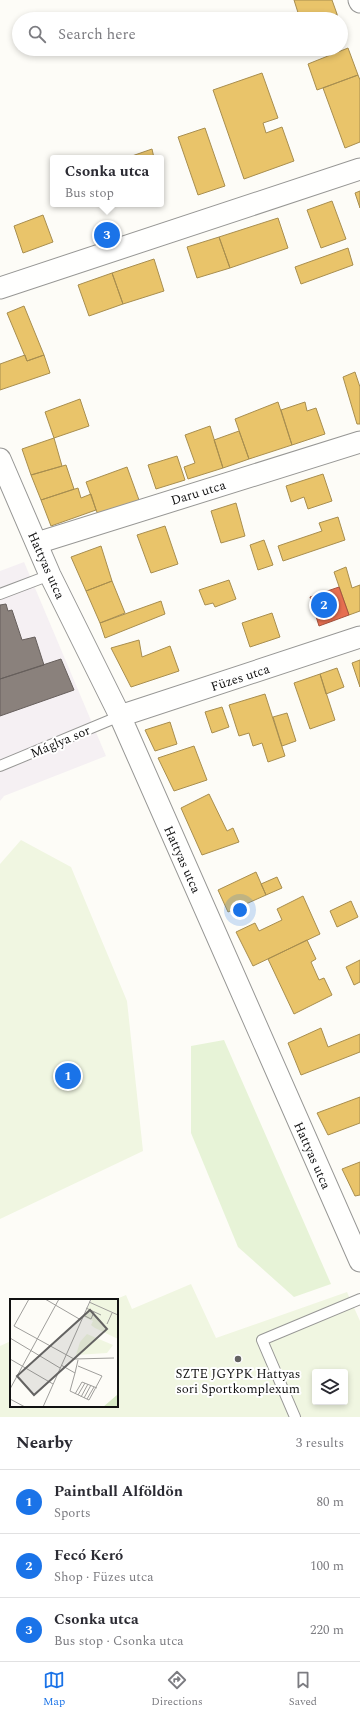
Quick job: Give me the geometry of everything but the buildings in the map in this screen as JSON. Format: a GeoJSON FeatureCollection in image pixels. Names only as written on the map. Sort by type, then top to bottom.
{"type":"FeatureCollection","features":[{"type":"Feature","properties":{"kind":"street"},"geometry":{"type":"LineString","coordinates":[[0,288],[360,169]]}},
{"type":"Feature","properties":{"kind":"street","name":"Daru utca"},"geometry":{"type":"LineString","coordinates":[[37,543],[360,442]]}},
{"type":"Feature","properties":{"kind":"street","name":"Hattyas utca"},"geometry":{"type":"LineString","coordinates":[[0,459],[50,575],[120,716],[352,1223],[360,1261]]}},
{"type":"Feature","properties":{"kind":"street","name":"Füzes utca"},"geometry":{"type":"LineString","coordinates":[[120,716],[360,637]]}},
{"type":"Feature","properties":{"kind":"lane"},"geometry":{"type":"LineString","coordinates":[[0,594],[50,575]]}},
{"type":"Feature","properties":{"kind":"lane","name":"Máglya sor"},"geometry":{"type":"LineString","coordinates":[[0,766],[120,716]]}},
{"type":"Feature","properties":{"kind":"lane"},"geometry":{"type":"LineString","coordinates":[[295,1417],[262,1340],[360,1299]]}},
{"type":"Feature","properties":{"kind":"shaded area"},"geometry":{"type":"Polygon","coordinates":[[[24,562],[106,756],[4,796],[0,801],[0,571],[24,562]]]}},
{"type":"Feature","properties":{"kind":"green space"},"geometry":{"type":"Polygon","coordinates":[[[21,840],[71,867],[127,1001],[143,1151],[0,1219],[0,864],[21,840]]]}},
{"type":"Feature","properties":{"kind":"green space"},"geometry":{"type":"Polygon","coordinates":[[[224,1040],[331,1284],[294,1297],[238,1247],[191,1133],[191,1046],[224,1040]]]}},
{"type":"Feature","properties":{"kind":"green space","name":"SZTE JGYPK Hattyas sori Sportkomplexum"},"geometry":{"type":"Polygon","coordinates":[[[191,1284],[216,1338],[347,1292],[360,1321],[360,1417],[0,1417],[0,1346],[10,1341],[10,1407],[118,1407],[118,1299],[116,1299],[126,1295],[132,1309],[191,1284]]]}},
{"type":"Feature","properties":{"kind":"place","name":"Csonka utca"},"geometry":{"type":"Point","coordinates":[107,235]}},
{"type":"Feature","properties":{"kind":"place","name":"Fecó Keró"},"geometry":{"type":"Point","coordinates":[324,605]}},
{"type":"Feature","properties":{"kind":"place","name":"Paintball Alföldön"},"geometry":{"type":"Point","coordinates":[68,1076]}},
{"type":"Feature","properties":{"kind":"place","name":"SZTE JGYPK Hattyas sori Sportkomplexum"},"geometry":{"type":"Point","coordinates":[238,1359]}}]}
